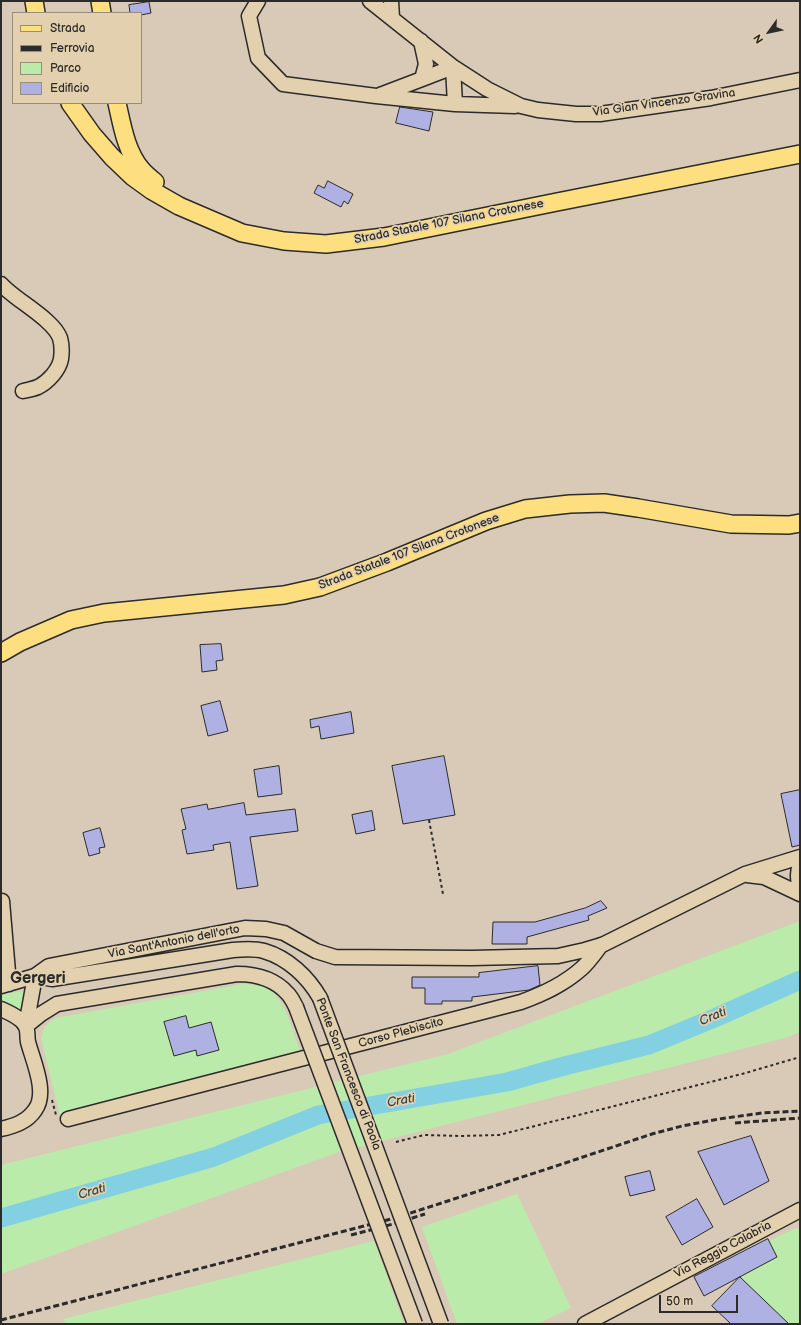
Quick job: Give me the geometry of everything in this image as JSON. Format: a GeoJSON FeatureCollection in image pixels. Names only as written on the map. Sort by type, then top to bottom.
{"type":"FeatureCollection","features":[{"type":"Feature","properties":{"kind":"main road"},"geometry":{"type":"LineString","coordinates":[[34,1],[36,12]]}},
{"type":"Feature","properties":{"kind":"main road"},"geometry":{"type":"LineString","coordinates":[[100,1],[102,12]]}},
{"type":"Feature","properties":{"kind":"main road","name":"Strada Statale 107 Silana Crotonese"},"geometry":{"type":"LineString","coordinates":[[71,104],[92,134],[123,168],[151,190],[179,206],[242,233],[284,241],[326,244],[384,237],[800,154]]}},
{"type":"Feature","properties":{"kind":"main road"},"geometry":{"type":"LineString","coordinates":[[117,104],[126,137],[132,154],[138,164],[179,206]]}},
{"type":"Feature","properties":{"kind":"main road","name":"Strada Statale 107 Silana Crotonese"},"geometry":{"type":"LineString","coordinates":[[1,653],[20,642],[71,620],[104,613],[284,594],[320,587],[387,562],[486,521],[525,509],[570,504],[604,503],[731,524],[789,525],[800,523]]}},
{"type":"Feature","properties":{"kind":"street"},"geometry":{"type":"LineString","coordinates":[[258,1],[249,16],[258,58],[283,84],[455,104],[521,106]]}},
{"type":"Feature","properties":{"kind":"street","name":"Via Gian Vincenzo Gravina"},"geometry":{"type":"LineString","coordinates":[[370,1],[453,66],[487,89],[521,106],[538,110],[600,114],[711,98],[800,80]]}},
{"type":"Feature","properties":{"kind":"street"},"geometry":{"type":"LineString","coordinates":[[391,1],[392,18]]}},
{"type":"Feature","properties":{"kind":"street"},"geometry":{"type":"LineString","coordinates":[[421,41],[426,64],[422,79]]}},
{"type":"Feature","properties":{"kind":"street"},"geometry":{"type":"LineString","coordinates":[[376,96],[453,66],[455,104]]}},
{"type":"Feature","properties":{"kind":"street"},"geometry":{"type":"LineString","coordinates":[[1,284],[5,289],[51,326],[60,337],[62,349],[60,366],[40,386],[23,391]]}},
{"type":"Feature","properties":{"kind":"street","name":"Via Sant'Antonio dell'orto"},"geometry":{"type":"LineString","coordinates":[[35,976],[49,966],[245,928],[266,929],[284,933],[316,951],[334,957],[472,958],[558,956],[585,950],[602,944],[745,874],[800,856]]}},
{"type":"Feature","properties":{"kind":"street"},"geometry":{"type":"LineString","coordinates":[[800,865],[797,873],[800,887]]}},
{"type":"Feature","properties":{"kind":"street"},"geometry":{"type":"LineString","coordinates":[[745,874],[764,877],[800,894]]}},
{"type":"Feature","properties":{"kind":"street"},"geometry":{"type":"LineString","coordinates":[[1,1129],[15,1126],[26,1119],[36,1110],[40,1101],[40,1085],[28,1040],[26,1026],[35,976],[5,985],[2,902]]}},
{"type":"Feature","properties":{"kind":"street","name":"Corso Plebiscito"},"geometry":{"type":"LineString","coordinates":[[68,1119],[521,1002],[545,993],[567,981],[582,968],[602,944]]}},
{"type":"Feature","properties":{"kind":"street","name":"Ponte San Francesco di Paola"},"geometry":{"type":"LineString","coordinates":[[35,976],[52,979],[233,950],[251,949],[264,951],[279,957],[292,965],[314,987],[320,998],[441,1324]]}},
{"type":"Feature","properties":{"kind":"street","name":"Ponte San Francesco di Paola"},"geometry":{"type":"LineString","coordinates":[[26,1026],[57,1004],[237,974],[251,974],[266,978],[278,985],[288,994],[296,1007],[415,1324]]}},
{"type":"Feature","properties":{"kind":"street"},"geometry":{"type":"LineString","coordinates":[[1,1009],[15,1016],[26,1026]]}},
{"type":"Feature","properties":{"kind":"street","name":"Via Reggio Calabria"},"geometry":{"type":"LineString","coordinates":[[584,1324],[800,1210]]}},
{"type":"Feature","properties":{"kind":"street","name":"Via Reggio Calabria"},"geometry":{"type":"LineString","coordinates":[[777,1222],[794,1218],[800,1219]]}},
{"type":"Feature","properties":{"kind":"path"},"geometry":{"type":"LineString","coordinates":[[429,820],[443,894]]}},
{"type":"Feature","properties":{"kind":"path"},"geometry":{"type":"LineString","coordinates":[[396,1142],[424,1135],[499,1135],[742,1074],[800,1057]]}},
{"type":"Feature","properties":{"kind":"green space"},"geometry":{"type":"Polygon","coordinates":[[[800,921],[800,1032],[785,1038],[339,1152],[1,1274],[1,1165],[448,1054],[800,921]]]}},
{"type":"Feature","properties":{"kind":"green space"},"geometry":{"type":"Polygon","coordinates":[[[243,984],[264,987],[275,995],[285,1009],[300,1051],[60,1116],[41,1038],[45,1026],[55,1018],[243,984]]]}},
{"type":"Feature","properties":{"kind":"green space"},"geometry":{"type":"Polygon","coordinates":[[[26,991],[22,1018],[1,1004],[1,994],[26,991]]]}},
{"type":"Feature","properties":{"kind":"green space"},"geometry":{"type":"Polygon","coordinates":[[[517,1194],[571,1308],[537,1324],[457,1324],[422,1227],[517,1194]]]}},
{"type":"Feature","properties":{"kind":"green space"},"geometry":{"type":"Polygon","coordinates":[[[796,1228],[800,1229],[800,1324],[789,1324],[740,1277],[777,1257],[769,1241],[796,1228]]]}},
{"type":"Feature","properties":{"kind":"green space"},"geometry":{"type":"Polygon","coordinates":[[[374,1241],[404,1324],[67,1324],[63,1319],[374,1241]]]}},
{"type":"Feature","properties":{"kind":"building"},"geometry":{"type":"Polygon","coordinates":[[[149,2],[151,13],[142,15],[142,12],[130,12],[129,5],[149,2]]]}},
{"type":"Feature","properties":{"kind":"building"},"geometry":{"type":"Polygon","coordinates":[[[400,107],[433,112],[429,131],[396,123],[400,107]]]}},
{"type":"Feature","properties":{"kind":"building"},"geometry":{"type":"Polygon","coordinates":[[[328,181],[353,194],[348,204],[344,201],[341,207],[314,193],[318,185],[324,188],[328,181]]]}},
{"type":"Feature","properties":{"kind":"building"},"geometry":{"type":"Polygon","coordinates":[[[221,644],[223,660],[216,661],[217,670],[202,672],[200,645],[221,644]]]}},
{"type":"Feature","properties":{"kind":"building"},"geometry":{"type":"Polygon","coordinates":[[[220,701],[228,731],[208,736],[201,706],[220,701]]]}},
{"type":"Feature","properties":{"kind":"building"},"geometry":{"type":"Polygon","coordinates":[[[351,712],[354,733],[321,739],[319,726],[311,728],[310,720],[351,712]]]}},
{"type":"Feature","properties":{"kind":"building"},"geometry":{"type":"Polygon","coordinates":[[[444,756],[455,815],[403,824],[392,766],[444,756]]]}},
{"type":"Feature","properties":{"kind":"building"},"geometry":{"type":"Polygon","coordinates":[[[279,766],[282,794],[258,797],[254,770],[279,766]]]}},
{"type":"Feature","properties":{"kind":"building"},"geometry":{"type":"Polygon","coordinates":[[[800,790],[800,845],[792,847],[781,794],[800,790]]]}},
{"type":"Feature","properties":{"kind":"building"},"geometry":{"type":"Polygon","coordinates":[[[244,803],[246,815],[295,809],[298,831],[250,837],[258,886],[237,889],[230,842],[213,845],[214,850],[187,854],[182,830],[186,829],[181,809],[207,804],[208,809],[244,803]]]}},
{"type":"Feature","properties":{"kind":"building"},"geometry":{"type":"Polygon","coordinates":[[[372,811],[375,830],[356,834],[352,815],[372,811]]]}},
{"type":"Feature","properties":{"kind":"building"},"geometry":{"type":"Polygon","coordinates":[[[100,828],[105,847],[99,848],[100,853],[89,856],[83,833],[100,828]]]}},
{"type":"Feature","properties":{"kind":"building"},"geometry":{"type":"Polygon","coordinates":[[[601,901],[607,908],[588,916],[589,920],[527,937],[527,944],[492,944],[493,922],[535,922],[585,908],[601,901]]]}},
{"type":"Feature","properties":{"kind":"building"},"geometry":{"type":"Polygon","coordinates":[[[538,966],[540,985],[529,990],[472,997],[472,1001],[442,1001],[442,1004],[425,1004],[425,988],[412,988],[412,977],[479,977],[479,973],[538,966]]]}},
{"type":"Feature","properties":{"kind":"building"},"geometry":{"type":"Polygon","coordinates":[[[186,1016],[189,1028],[211,1022],[219,1050],[197,1056],[196,1050],[174,1056],[164,1022],[186,1016]]]}},
{"type":"Feature","properties":{"kind":"building"},"geometry":{"type":"Polygon","coordinates":[[[751,1136],[769,1181],[724,1205],[698,1152],[751,1136]]]}},
{"type":"Feature","properties":{"kind":"building"},"geometry":{"type":"Polygon","coordinates":[[[650,1171],[655,1190],[630,1196],[625,1177],[650,1171]]]}},
{"type":"Feature","properties":{"kind":"building"},"geometry":{"type":"Polygon","coordinates":[[[697,1199],[713,1227],[682,1245],[666,1217],[697,1199]]]}},
{"type":"Feature","properties":{"kind":"building"},"geometry":{"type":"Polygon","coordinates":[[[768,1239],[777,1257],[704,1296],[694,1277],[768,1239]]]}},
{"type":"Feature","properties":{"kind":"building"},"geometry":{"type":"Polygon","coordinates":[[[740,1277],[789,1324],[731,1324],[712,1306],[740,1277]]]}},
{"type":"Feature","properties":{"kind":"waterway","name":"Crati"},"geometry":{"type":"LineString","coordinates":[[1,1218],[214,1157],[318,1115],[507,1082],[649,1045],[800,980]]}},
{"type":"Feature","properties":{"kind":"railway"},"geometry":{"type":"LineString","coordinates":[[1,1320],[395,1218],[652,1134],[682,1126],[762,1113],[800,1111]]}},
{"type":"Feature","properties":{"kind":"railway"},"geometry":{"type":"LineString","coordinates":[[735,1123],[800,1118]]}},
{"type":"Feature","properties":{"kind":"railway"},"geometry":{"type":"LineString","coordinates":[[351,1235],[425,1214]]}},
{"type":"Feature","properties":{"kind":"district","name":"Gergeri"},"geometry":{"type":"Point","coordinates":[38,979]}}]}
